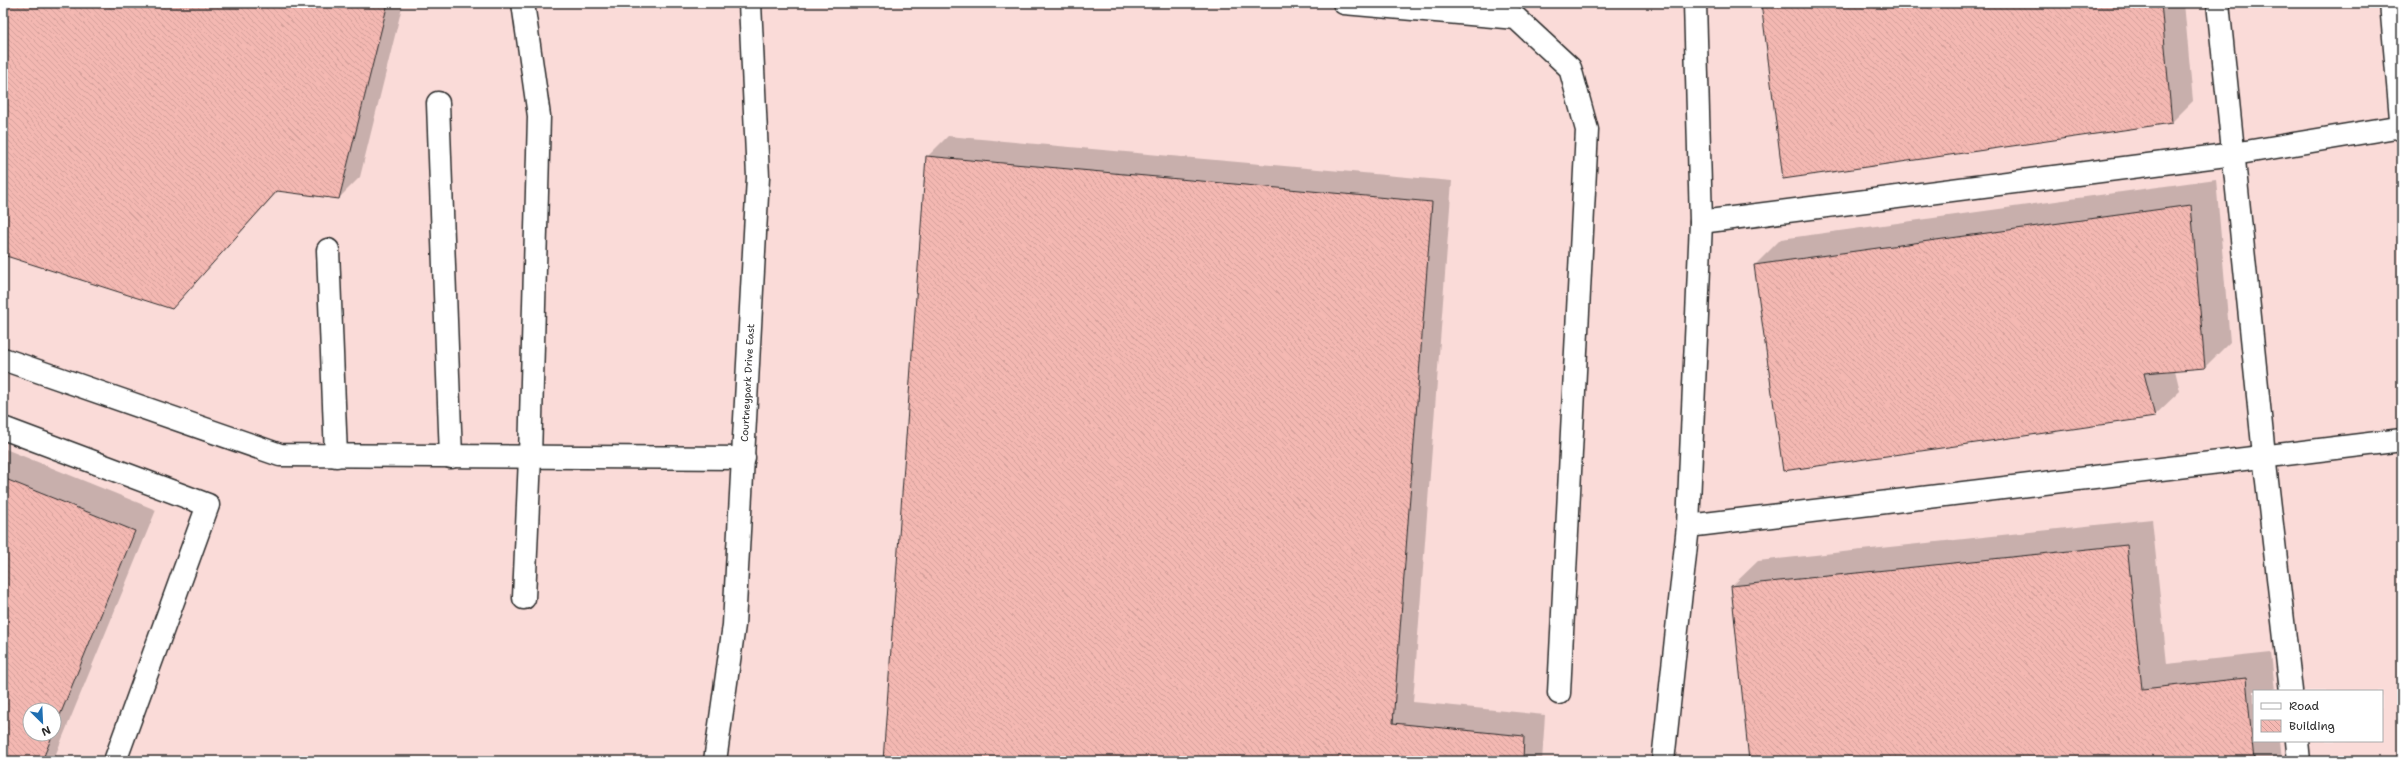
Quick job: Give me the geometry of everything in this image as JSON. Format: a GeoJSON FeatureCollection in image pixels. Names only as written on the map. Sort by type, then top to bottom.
{"type":"FeatureCollection","features":[{"type":"Feature","properties":{"kind":"main road"},"geometry":{"type":"LineString","coordinates":[[523,3],[539,116],[530,457],[524,598]]}},
{"type":"Feature","properties":{"kind":"main road","name":"Courtneypark Drive East"},"geometry":{"type":"LineString","coordinates":[[715,761],[734,625],[758,177],[750,3]]}},
{"type":"Feature","properties":{"kind":"main road"},"geometry":{"type":"LineString","coordinates":[[1344,3],[1516,18],[1570,68],[1587,130],[1559,693]]}},
{"type":"Feature","properties":{"kind":"main road"},"geometry":{"type":"LineString","coordinates":[[1663,761],[1688,526],[1701,222],[1695,3]]}},
{"type":"Feature","properties":{"kind":"main road"},"geometry":{"type":"LineString","coordinates":[[2218,3],[2264,455],[2291,690]]}},
{"type":"Feature","properties":{"kind":"main road"},"geometry":{"type":"LineString","coordinates":[[2391,3],[2402,130]]}},
{"type":"Feature","properties":{"kind":"main road"},"geometry":{"type":"LineString","coordinates":[[438,103],[451,457]]}},
{"type":"Feature","properties":{"kind":"main road"},"geometry":{"type":"LineString","coordinates":[[1701,222],[2234,154],[2402,126]]}},
{"type":"Feature","properties":{"kind":"main road"},"geometry":{"type":"LineString","coordinates":[[328,250],[336,456]]}},
{"type":"Feature","properties":{"kind":"main road"},"geometry":{"type":"LineString","coordinates":[[3,359],[280,455],[744,458]]}},
{"type":"Feature","properties":{"kind":"main road"},"geometry":{"type":"LineString","coordinates":[[3,428],[208,505],[115,761]]}},
{"type":"Feature","properties":{"kind":"main road"},"geometry":{"type":"LineString","coordinates":[[1688,526],[2264,455],[2402,440]]}},
{"type":"Feature","properties":{"kind":"main road"},"geometry":{"type":"LineString","coordinates":[[2297,742],[2299,761]]}},
{"type":"Feature","properties":{"kind":"shaded area"},"geometry":{"type":"Polygon","coordinates":[[[3,3],[2402,3],[2402,761],[3,761],[3,3]]]}},
{"type":"Feature","properties":{"kind":"building"},"geometry":{"type":"Polygon","coordinates":[[[3,3],[388,3],[339,199],[277,191],[172,309],[3,255],[3,3]]]}},
{"type":"Feature","properties":{"kind":"building"},"geometry":{"type":"Polygon","coordinates":[[[1761,3],[2161,3],[2172,123],[1783,179],[1761,3]]]}},
{"type":"Feature","properties":{"kind":"building"},"geometry":{"type":"Polygon","coordinates":[[[926,156],[1432,202],[1393,723],[1524,736],[1523,761],[883,761],[926,156]]]}},
{"type":"Feature","properties":{"kind":"building"},"geometry":{"type":"Polygon","coordinates":[[[2191,205],[2205,368],[2144,373],[2155,417],[1783,471],[1754,265],[2191,205]]]}},
{"type":"Feature","properties":{"kind":"building"},"geometry":{"type":"Polygon","coordinates":[[[3,478],[135,531],[62,710],[62,702],[22,702],[22,742],[50,742],[42,761],[3,761],[3,478]]]}},
{"type":"Feature","properties":{"kind":"building"},"geometry":{"type":"Polygon","coordinates":[[[2127,545],[2142,689],[2246,678],[2254,761],[1749,761],[1731,586],[2127,545]]]}}]}
